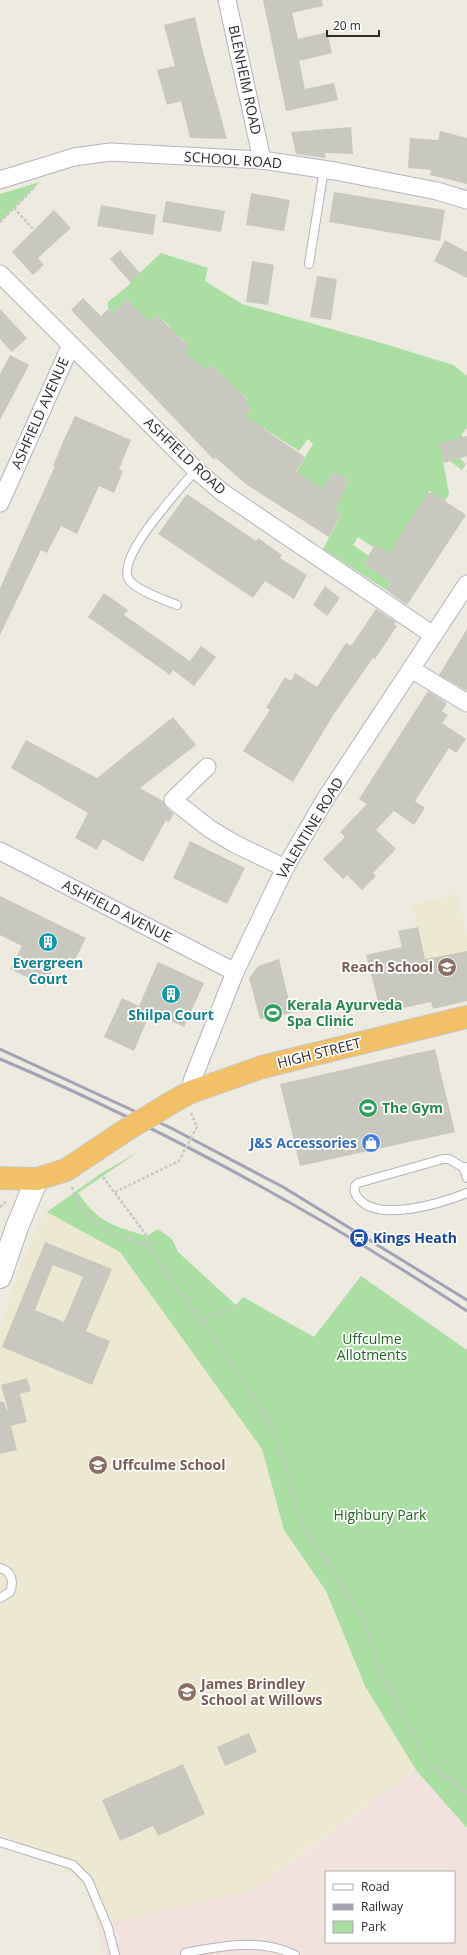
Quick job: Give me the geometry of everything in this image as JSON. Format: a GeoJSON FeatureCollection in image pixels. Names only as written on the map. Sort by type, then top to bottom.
{"type":"FeatureCollection","features":[{"type":"Feature","properties":{"kind":"highway","name":"HIGH STREET"},"geometry":{"type":"LineString","coordinates":[[66,1170],[126,1130],[183,1096],[262,1067],[467,1017]]}},
{"type":"Feature","properties":{"kind":"highway"},"geometry":{"type":"LineString","coordinates":[[0,1178],[37,1179],[66,1170]]}},
{"type":"Feature","properties":{"kind":"street","name":"BLENHEIM ROAD"},"geometry":{"type":"LineString","coordinates":[[227,0],[262,160]]}},
{"type":"Feature","properties":{"kind":"street","name":"SCHOOL ROAD"},"geometry":{"type":"LineString","coordinates":[[0,180],[74,157],[110,152],[262,160],[324,169],[437,191],[467,200]]}},
{"type":"Feature","properties":{"kind":"street","name":"ASHFIELD ROAD"},"geometry":{"type":"LineString","coordinates":[[0,274],[196,470],[222,492],[433,635]]}},
{"type":"Feature","properties":{"kind":"street","name":"ASHFIELD AVENUE"},"geometry":{"type":"LineString","coordinates":[[0,503],[71,345]]}},
{"type":"Feature","properties":{"kind":"street","name":"VALENTINE ROAD"},"geometry":{"type":"LineString","coordinates":[[183,1096],[192,1081],[235,972],[285,868],[326,798],[467,584]]}},
{"type":"Feature","properties":{"kind":"street"},"geometry":{"type":"LineString","coordinates":[[411,669],[467,703]]}},
{"type":"Feature","properties":{"kind":"street"},"geometry":{"type":"LineString","coordinates":[[207,767],[173,800],[210,829],[235,844],[285,868]]}},
{"type":"Feature","properties":{"kind":"street","name":"ASHFIELD AVENUE"},"geometry":{"type":"LineString","coordinates":[[0,851],[235,972]]}},
{"type":"Feature","properties":{"kind":"street"},"geometry":{"type":"LineString","coordinates":[[0,1277],[17,1227],[37,1179]]}},
{"type":"Feature","properties":{"kind":"lane"},"geometry":{"type":"LineString","coordinates":[[309,264],[324,169]]}},
{"type":"Feature","properties":{"kind":"lane"},"geometry":{"type":"LineString","coordinates":[[177,605],[137,586],[130,581],[126,573],[131,554],[155,518],[196,470]]}},
{"type":"Feature","properties":{"kind":"lane"},"geometry":{"type":"LineString","coordinates":[[467,1178],[465,1167],[449,1159],[443,1159],[358,1183],[354,1186],[355,1195],[364,1204],[396,1210],[405,1210],[452,1199],[467,1193]]}},
{"type":"Feature","properties":{"kind":"lane"},"geometry":{"type":"LineString","coordinates":[[0,1568],[5,1570],[10,1575],[13,1584],[10,1592],[0,1598]]}},
{"type":"Feature","properties":{"kind":"lane"},"geometry":{"type":"LineString","coordinates":[[0,1842],[73,1865],[88,1880],[108,1928],[115,1955]]}},
{"type":"Feature","properties":{"kind":"lane"},"geometry":{"type":"LineString","coordinates":[[186,1955],[185,1953],[218,1946],[255,1945],[288,1951],[295,1955]]}},
{"type":"Feature","properties":{"kind":"path"},"geometry":{"type":"LineString","coordinates":[[0,222],[35,187]]}},
{"type":"Feature","properties":{"kind":"path"},"geometry":{"type":"LineString","coordinates":[[14,208],[34,230]]}},
{"type":"Feature","properties":{"kind":"path"},"geometry":{"type":"LineString","coordinates":[[115,1192],[179,1161],[197,1127]]}},
{"type":"Feature","properties":{"kind":"path"},"geometry":{"type":"LineString","coordinates":[[66,1170],[78,1206],[92,1219],[108,1231],[149,1246]]}},
{"type":"Feature","properties":{"kind":"path"},"geometry":{"type":"LineString","coordinates":[[103,1176],[147,1236],[149,1246],[168,1276],[201,1319],[275,1434],[302,1524],[340,1580],[364,1624],[385,1680],[428,1764],[467,1793]]}},
{"type":"Feature","properties":{"kind":"path"},"geometry":{"type":"LineString","coordinates":[[201,1319],[236,1306]]}},
{"type":"Feature","properties":{"kind":"shaded area","name":"Reach School"},"geometry":{"type":"Polygon","coordinates":[[[456,893],[467,933],[467,1001],[437,1008],[412,905],[456,893]]]}},
{"type":"Feature","properties":{"kind":"shaded area","name":"James Brindley School at Willows"},"geometry":{"type":"Polygon","coordinates":[[[47,1212],[120,1252],[262,1449],[284,1530],[326,1591],[365,1686],[416,1770],[250,1891],[98,1925],[87,1888],[51,1858],[7,1837],[0,1831],[0,1329],[13,1288],[37,1225],[47,1212]]]}},
{"type":"Feature","properties":{"kind":"shaded area"},"geometry":{"type":"Polygon","coordinates":[[[416,1770],[467,1828],[467,1955],[104,1955],[98,1925],[250,1891],[314,1847],[416,1770]]]}},
{"type":"Feature","properties":{"kind":"green space"},"geometry":{"type":"Polygon","coordinates":[[[40,182],[0,222],[0,194],[40,182]]]}},
{"type":"Feature","properties":{"kind":"green space"},"geometry":{"type":"Polygon","coordinates":[[[161,253],[208,268],[205,281],[242,304],[385,344],[453,365],[467,376],[467,428],[461,435],[467,440],[458,457],[466,464],[462,470],[450,461],[446,443],[440,444],[449,494],[445,501],[429,491],[397,541],[402,566],[376,545],[373,547],[358,537],[353,545],[369,556],[364,564],[391,582],[386,590],[323,549],[341,515],[335,510],[349,480],[333,472],[317,497],[292,479],[313,444],[308,439],[299,451],[263,428],[249,449],[228,432],[251,410],[245,404],[249,400],[238,391],[213,415],[227,380],[211,365],[188,387],[184,352],[189,347],[181,337],[155,362],[148,353],[171,327],[157,315],[133,340],[138,310],[127,299],[113,313],[108,309],[108,302],[130,284],[130,282],[161,253]]]}},
{"type":"Feature","properties":{"kind":"green space","name":"Highbury Park"},"geometry":{"type":"Polygon","coordinates":[[[141,1150],[78,1193],[93,1211],[100,1217],[116,1226],[147,1236],[158,1229],[172,1239],[178,1252],[236,1305],[243,1297],[314,1337],[361,1276],[467,1350],[467,1828],[416,1770],[365,1686],[326,1591],[284,1530],[262,1449],[120,1252],[47,1212],[100,1174],[141,1150]]]}},
{"type":"Feature","properties":{"kind":"building"},"geometry":{"type":"Polygon","coordinates":[[[263,0],[322,0],[323,6],[292,13],[298,39],[327,32],[332,53],[299,61],[305,89],[334,83],[338,100],[286,111],[263,0]]]}},
{"type":"Feature","properties":{"kind":"building"},"geometry":{"type":"Polygon","coordinates":[[[195,17],[227,139],[190,138],[181,101],[167,105],[157,70],[175,66],[164,25],[195,17]]]}},
{"type":"Feature","properties":{"kind":"building"},"geometry":{"type":"Polygon","coordinates":[[[351,127],[353,154],[325,153],[326,158],[296,154],[291,132],[351,127]]]}},
{"type":"Feature","properties":{"kind":"building"},"geometry":{"type":"Polygon","coordinates":[[[440,131],[467,138],[467,184],[430,175],[431,170],[408,168],[410,138],[438,140],[440,131]]]}},
{"type":"Feature","properties":{"kind":"building"},"geometry":{"type":"Polygon","coordinates":[[[334,192],[445,210],[440,241],[329,222],[334,192]]]}},
{"type":"Feature","properties":{"kind":"building"},"geometry":{"type":"Polygon","coordinates":[[[251,193],[290,200],[284,231],[246,225],[251,193]]]}},
{"type":"Feature","properties":{"kind":"building"},"geometry":{"type":"Polygon","coordinates":[[[166,201],[225,211],[221,232],[162,222],[166,201]]]}},
{"type":"Feature","properties":{"kind":"building"},"geometry":{"type":"Polygon","coordinates":[[[101,205],[156,215],[153,235],[97,226],[101,205]]]}},
{"type":"Feature","properties":{"kind":"building"},"geometry":{"type":"Polygon","coordinates":[[[54,210],[71,228],[38,258],[44,265],[33,275],[12,252],[54,210]]]}},
{"type":"Feature","properties":{"kind":"building"},"geometry":{"type":"Polygon","coordinates":[[[445,240],[467,252],[467,278],[434,261],[445,240]]]}},
{"type":"Feature","properties":{"kind":"building"},"geometry":{"type":"Polygon","coordinates":[[[120,250],[140,273],[130,282],[110,259],[120,250]]]}},
{"type":"Feature","properties":{"kind":"building"},"geometry":{"type":"Polygon","coordinates":[[[252,261],[274,265],[268,305],[246,302],[252,261]]]}},
{"type":"Feature","properties":{"kind":"building"},"geometry":{"type":"Polygon","coordinates":[[[317,276],[337,279],[331,320],[310,317],[317,276]]]}},
{"type":"Feature","properties":{"kind":"building"},"geometry":{"type":"Polygon","coordinates":[[[83,298],[101,316],[108,309],[113,313],[127,299],[150,322],[157,315],[190,347],[184,352],[206,370],[211,365],[249,401],[245,404],[251,410],[245,416],[305,457],[296,471],[322,489],[333,472],[349,480],[335,510],[341,514],[329,537],[247,485],[216,458],[214,460],[71,310],[83,298]]]}},
{"type":"Feature","properties":{"kind":"building"},"geometry":{"type":"Polygon","coordinates":[[[0,309],[27,338],[12,352],[0,339],[0,309]]]}},
{"type":"Feature","properties":{"kind":"building"},"geometry":{"type":"Polygon","coordinates":[[[10,355],[29,365],[0,420],[0,374],[10,355]]]}},
{"type":"Feature","properties":{"kind":"building"},"geometry":{"type":"Polygon","coordinates":[[[75,416],[131,440],[119,469],[123,471],[114,493],[99,486],[77,534],[61,526],[47,553],[41,550],[0,635],[0,588],[55,466],[53,466],[75,416]]]}},
{"type":"Feature","properties":{"kind":"building"},"geometry":{"type":"Polygon","coordinates":[[[467,436],[467,456],[444,463],[439,444],[467,436]]]}},
{"type":"Feature","properties":{"kind":"building"},"geometry":{"type":"Polygon","coordinates":[[[427,493],[433,493],[466,515],[407,605],[386,590],[391,582],[364,564],[375,544],[389,554],[427,493]]]}},
{"type":"Feature","properties":{"kind":"building"},"geometry":{"type":"Polygon","coordinates":[[[187,494],[256,541],[258,538],[282,555],[280,558],[307,575],[294,599],[265,581],[253,598],[158,534],[187,494]]]}},
{"type":"Feature","properties":{"kind":"building"},"geometry":{"type":"Polygon","coordinates":[[[325,586],[340,598],[327,616],[313,605],[325,586]]]}},
{"type":"Feature","properties":{"kind":"building"},"geometry":{"type":"Polygon","coordinates":[[[104,593],[128,610],[124,615],[190,661],[201,646],[216,657],[194,686],[173,670],[170,675],[88,617],[104,593]]]}},
{"type":"Feature","properties":{"kind":"building"},"geometry":{"type":"Polygon","coordinates":[[[376,609],[396,622],[394,624],[397,626],[375,659],[373,658],[334,714],[293,782],[243,751],[270,710],[266,708],[285,677],[291,681],[295,673],[317,687],[346,643],[351,646],[376,609]]]}},
{"type":"Feature","properties":{"kind":"building"},"geometry":{"type":"Polygon","coordinates":[[[467,629],[467,691],[439,675],[467,629]]]}},
{"type":"Feature","properties":{"kind":"building"},"geometry":{"type":"Polygon","coordinates":[[[428,691],[447,703],[442,711],[448,715],[442,723],[466,739],[456,753],[449,748],[415,801],[425,808],[414,825],[394,811],[376,830],[396,849],[373,873],[376,876],[362,890],[347,875],[343,879],[323,859],[345,837],[340,832],[367,804],[359,799],[428,691]]]}},
{"type":"Feature","properties":{"kind":"building"},"geometry":{"type":"Polygon","coordinates":[[[173,717],[196,745],[140,788],[163,801],[167,808],[174,814],[169,822],[166,820],[143,862],[103,839],[97,850],[75,838],[88,813],[11,768],[26,740],[97,778],[173,717]]]}},
{"type":"Feature","properties":{"kind":"building"},"geometry":{"type":"Polygon","coordinates":[[[190,841],[245,868],[227,904],[173,878],[190,841]]]}},
{"type":"Feature","properties":{"kind":"building","name":"Evergreen Court"},"geometry":{"type":"Polygon","coordinates":[[[0,896],[86,938],[70,970],[56,963],[45,986],[10,969],[22,946],[0,935],[0,896]]]}},
{"type":"Feature","properties":{"kind":"building"},"geometry":{"type":"Polygon","coordinates":[[[418,927],[425,959],[467,951],[467,1001],[433,1009],[431,1002],[381,1013],[366,955],[402,947],[398,931],[418,927]]]}},
{"type":"Feature","properties":{"kind":"building"},"geometry":{"type":"Polygon","coordinates":[[[279,959],[292,1013],[260,1019],[249,978],[258,966],[279,959]]]}},
{"type":"Feature","properties":{"kind":"building","name":"Shilpa Court"},"geometry":{"type":"Polygon","coordinates":[[[158,962],[204,983],[184,1027],[151,1011],[134,1051],[104,1037],[122,998],[139,1006],[158,962]]]}},
{"type":"Feature","properties":{"kind":"building","name":"The Gym"},"geometry":{"type":"Polygon","coordinates":[[[435,1049],[455,1132],[300,1166],[280,1084],[435,1049]]]}},
{"type":"Feature","properties":{"kind":"building"},"geometry":{"type":"Polygon","coordinates":[[[45,1242],[112,1269],[86,1331],[110,1341],[92,1385],[2,1347],[45,1242]],[[53,1265],[35,1310],[64,1322],[83,1277],[53,1265]]]}},
{"type":"Feature","properties":{"kind":"building"},"geometry":{"type":"Polygon","coordinates":[[[27,1378],[31,1391],[20,1394],[27,1422],[11,1426],[17,1450],[0,1454],[0,1402],[4,1402],[8,1410],[1,1385],[27,1378]]]}},
{"type":"Feature","properties":{"kind":"building"},"geometry":{"type":"Polygon","coordinates":[[[249,1733],[257,1752],[225,1766],[217,1747],[249,1733]]]}},
{"type":"Feature","properties":{"kind":"building"},"geometry":{"type":"Polygon","coordinates":[[[183,1764],[205,1814],[158,1836],[153,1826],[120,1841],[102,1800],[183,1764]]]}},
{"type":"Feature","properties":{"kind":"railway"},"geometry":{"type":"LineString","coordinates":[[0,1049],[171,1128],[283,1187],[467,1300]]}},
{"type":"Feature","properties":{"kind":"railway"},"geometry":{"type":"LineString","coordinates":[[0,1059],[121,1114],[239,1174],[355,1240],[467,1311]]}},
{"type":"Feature","properties":{"kind":"place","name":"Evergreen Court"},"geometry":{"type":"Point","coordinates":[48,942]}},
{"type":"Feature","properties":{"kind":"place","name":"Reach School"},"geometry":{"type":"Point","coordinates":[447,967]}},
{"type":"Feature","properties":{"kind":"place","name":"Shilpa Court"},"geometry":{"type":"Point","coordinates":[171,994]}},
{"type":"Feature","properties":{"kind":"place","name":"Kerala Ayurveda Spa Clinic"},"geometry":{"type":"Point","coordinates":[273,1013]}},
{"type":"Feature","properties":{"kind":"place","name":"The Gym"},"geometry":{"type":"Point","coordinates":[368,1108]}},
{"type":"Feature","properties":{"kind":"place","name":"J&S Accessories"},"geometry":{"type":"Point","coordinates":[371,1143]}},
{"type":"Feature","properties":{"kind":"place","name":"Kings Heath"},"geometry":{"type":"Point","coordinates":[359,1238]}},
{"type":"Feature","properties":{"kind":"place","name":"Uffculme School"},"geometry":{"type":"Point","coordinates":[98,1465]}},
{"type":"Feature","properties":{"kind":"place","name":"James Brindley School at Willows"},"geometry":{"type":"Point","coordinates":[187,1692]}},
{"type":"Feature","properties":{"kind":"park label","name":"Uffculme Allotments"},"geometry":{"type":"Point","coordinates":[372,1348]}}]}
